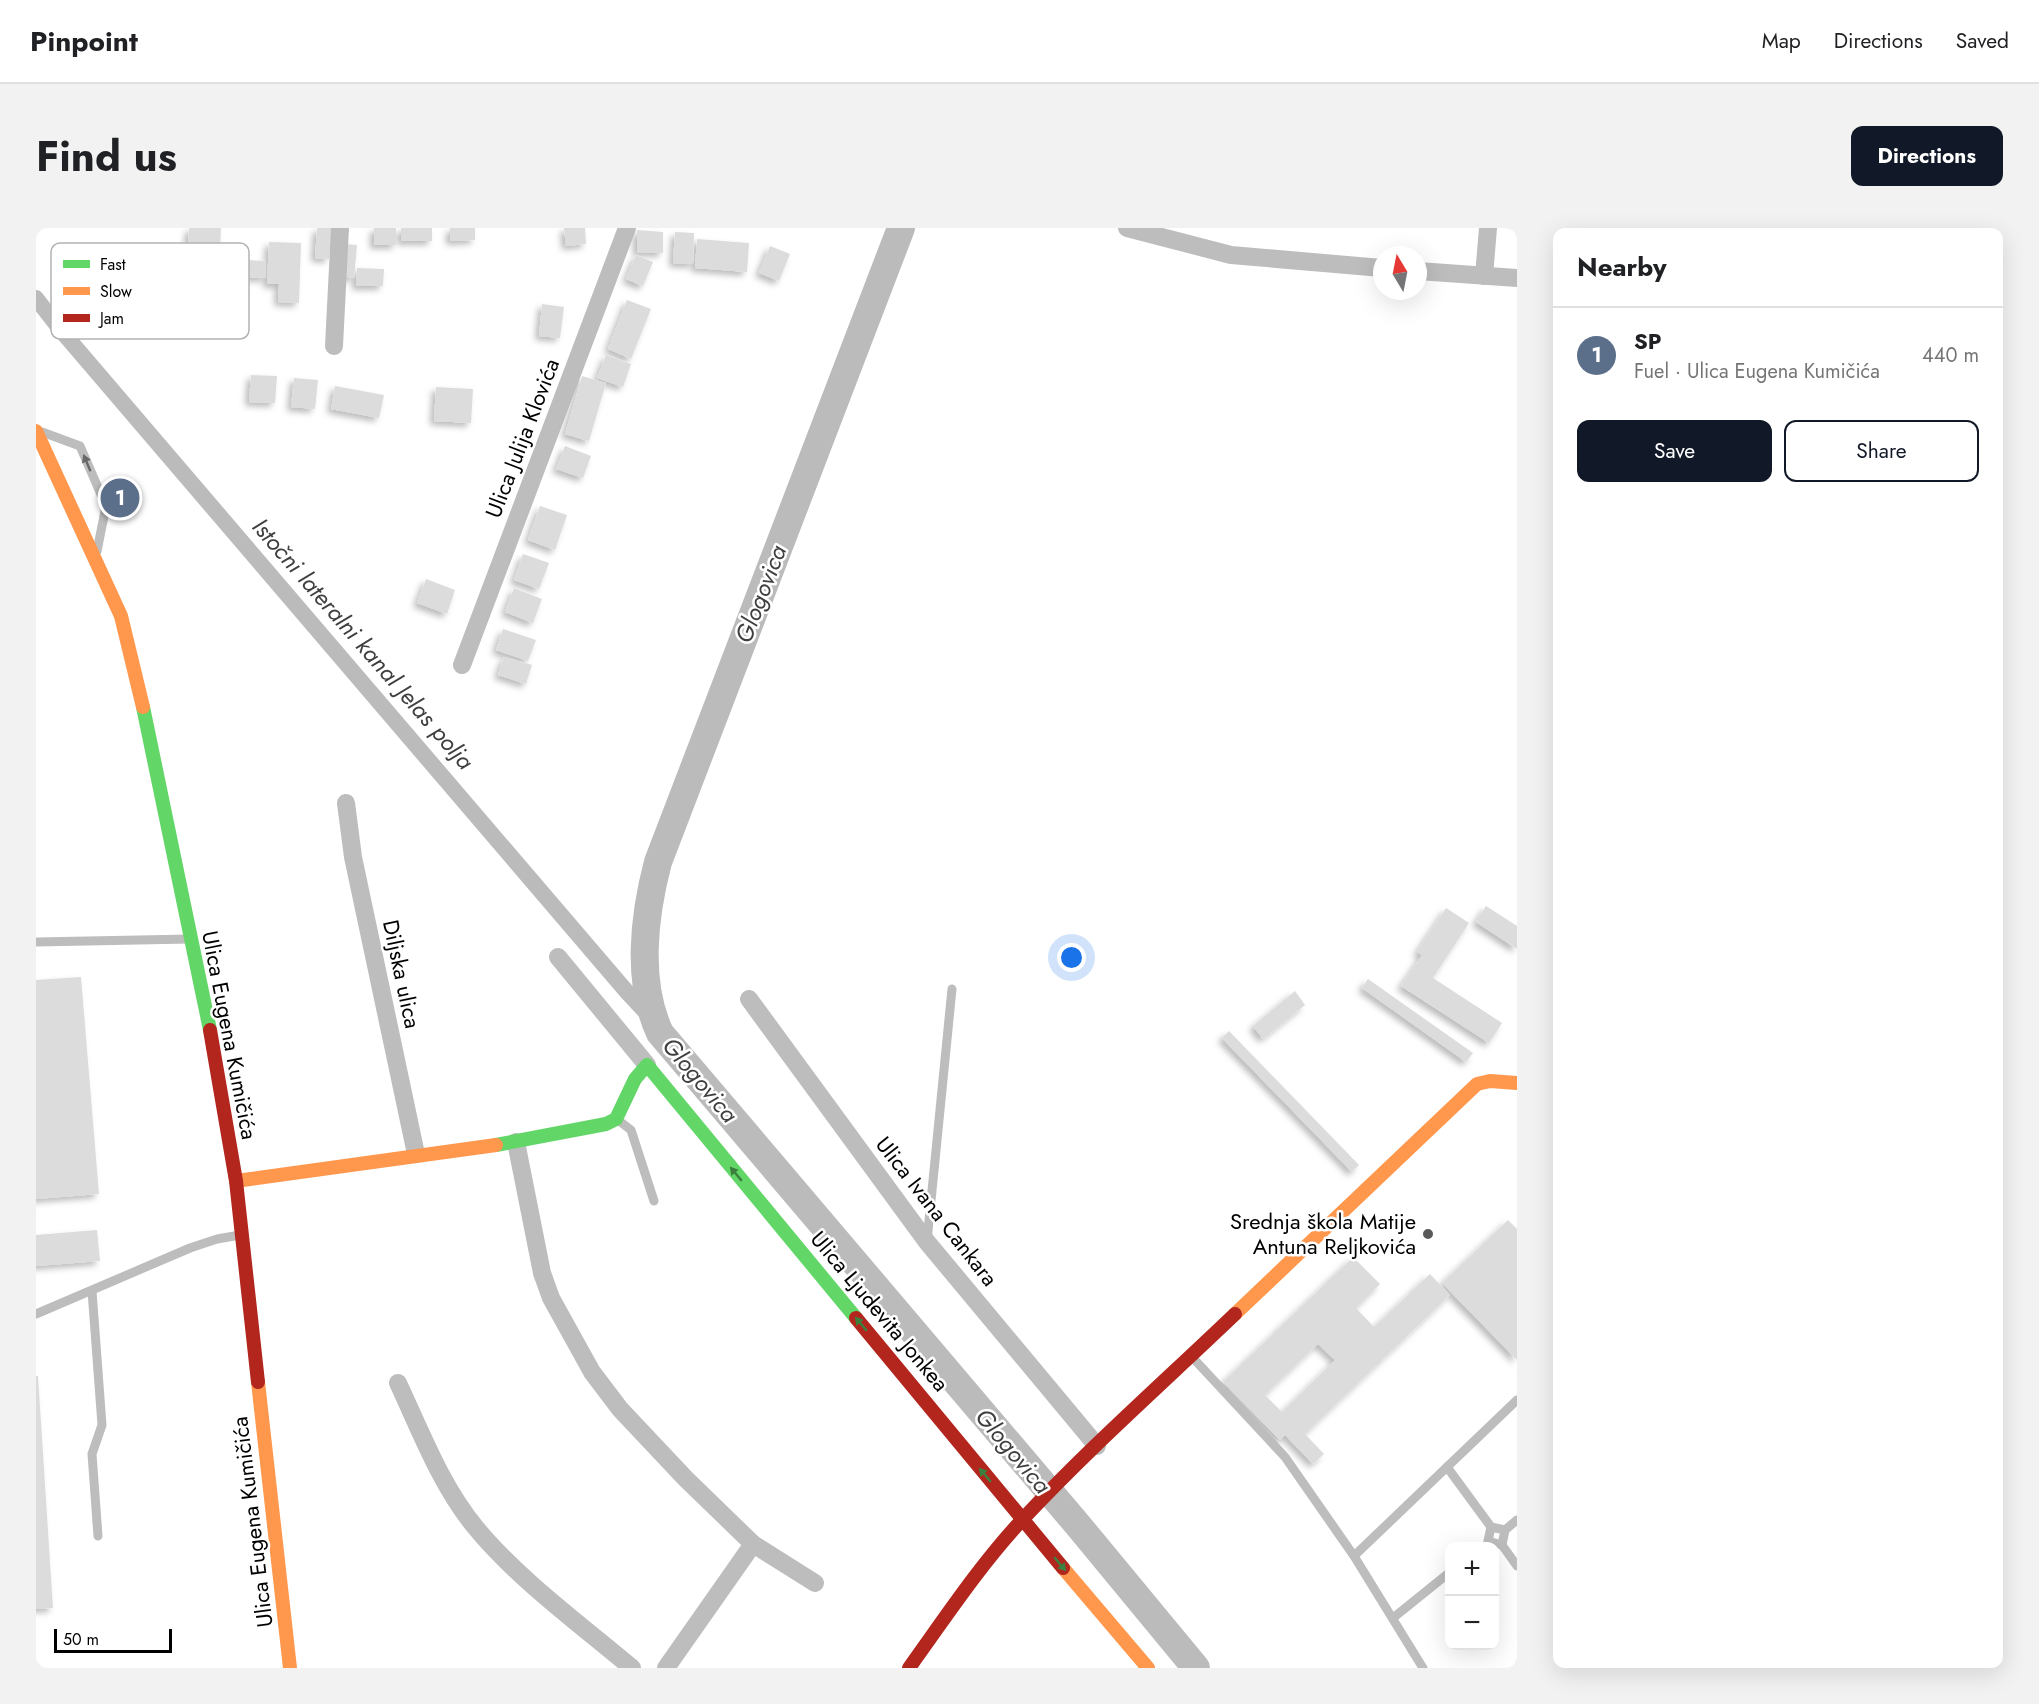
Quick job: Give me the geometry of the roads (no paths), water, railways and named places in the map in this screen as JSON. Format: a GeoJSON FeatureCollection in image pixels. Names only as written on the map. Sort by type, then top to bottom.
{"type":"FeatureCollection","features":[{"type":"Feature","properties":{"kind":"street"},"geometry":{"type":"LineString","coordinates":[[334,346],[340,228]]}},
{"type":"Feature","properties":{"kind":"street","name":"Ulica Julija Klovića"},"geometry":{"type":"LineString","coordinates":[[462,665],[627,228]]}},
{"type":"Feature","properties":{"kind":"street"},"geometry":{"type":"LineString","coordinates":[[1127,228],[1231,255],[1373,267]]}},
{"type":"Feature","properties":{"kind":"street"},"geometry":{"type":"LineString","coordinates":[[1484,276],[1488,228]]}},
{"type":"Feature","properties":{"kind":"street"},"geometry":{"type":"LineString","coordinates":[[1427,272],[1517,278]]}},
{"type":"Feature","properties":{"kind":"street","name":"Ulica Eugena Kumičića"},"geometry":{"type":"LineString","coordinates":[[36,431],[121,616],[134,664],[191,939],[236,1181],[290,1668]]}},
{"type":"Feature","properties":{"kind":"street","name":"Diljska ulica"},"geometry":{"type":"LineString","coordinates":[[346,803],[353,857],[416,1154]]}},
{"type":"Feature","properties":{"kind":"street","name":"Ulica Ljudevita Jonkea"},"geometry":{"type":"LineString","coordinates":[[558,957],[1026,1515],[1148,1668]]}},
{"type":"Feature","properties":{"kind":"street","name":"Ulica Ivana Cankara"},"geometry":{"type":"LineString","coordinates":[[749,999],[927,1242],[1091,1452]]}},
{"type":"Feature","properties":{"kind":"street"},"geometry":{"type":"LineString","coordinates":[[236,1181],[416,1154],[516,1142],[606,1124],[616,1119],[635,1079],[647,1065]]}},
{"type":"Feature","properties":{"kind":"street"},"geometry":{"type":"LineString","coordinates":[[909,1668],[981,1567],[1026,1515],[1091,1452],[1477,1084],[1490,1081],[1517,1083]]}},
{"type":"Feature","properties":{"kind":"street"},"geometry":{"type":"LineString","coordinates":[[516,1142],[542,1273],[551,1298],[592,1372],[620,1409],[685,1478],[753,1544],[815,1583]]}},
{"type":"Feature","properties":{"kind":"street"},"geometry":{"type":"LineString","coordinates":[[398,1383],[443,1478],[475,1527],[510,1564],[632,1668]]}},
{"type":"Feature","properties":{"kind":"street"},"geometry":{"type":"LineString","coordinates":[[666,1668],[753,1544]]}},
{"type":"Feature","properties":{"kind":"lane"},"geometry":{"type":"LineString","coordinates":[[36,431],[80,446],[106,506],[96,559]]}},
{"type":"Feature","properties":{"kind":"lane"},"geometry":{"type":"LineString","coordinates":[[36,942],[191,939]]}},
{"type":"Feature","properties":{"kind":"lane"},"geometry":{"type":"LineString","coordinates":[[927,1242],[952,989]]}},
{"type":"Feature","properties":{"kind":"lane"},"geometry":{"type":"LineString","coordinates":[[616,1119],[631,1130],[654,1201]]}},
{"type":"Feature","properties":{"kind":"lane"},"geometry":{"type":"LineString","coordinates":[[36,1314],[190,1248],[241,1234]]}},
{"type":"Feature","properties":{"kind":"lane"},"geometry":{"type":"LineString","coordinates":[[92,1290],[102,1425],[92,1454],[98,1536]]}},
{"type":"Feature","properties":{"kind":"lane"},"geometry":{"type":"LineString","coordinates":[[1191,1356],[1285,1457],[1354,1556],[1423,1668]]}},
{"type":"Feature","properties":{"kind":"lane"},"geometry":{"type":"LineString","coordinates":[[1354,1556],[1517,1400]]}},
{"type":"Feature","properties":{"kind":"lane"},"geometry":{"type":"LineString","coordinates":[[1447,1467],[1491,1527],[1505,1530]]}},
{"type":"Feature","properties":{"kind":"lane"},"geometry":{"type":"LineString","coordinates":[[1517,1520],[1505,1530],[1502,1545],[1517,1566]]}},
{"type":"Feature","properties":{"kind":"lane"},"geometry":{"type":"LineString","coordinates":[[1486,1542],[1491,1527]]}},
{"type":"Feature","properties":{"kind":"lane"},"geometry":{"type":"LineString","coordinates":[[1393,1618],[1445,1575]]}},
{"type":"Feature","properties":{"kind":"waterway","name":"Istočni lateralni kanal Jelas polja"},"geometry":{"type":"LineString","coordinates":[[901,228],[658,862],[649,904],[645,948],[645,970],[652,1013],[660,1033],[1077,1524],[1196,1668]]}},
{"type":"Feature","properties":{"kind":"waterway","name":"Istočni lateralni kanal Jelas polja"},"geometry":{"type":"LineString","coordinates":[[36,298],[51,318]]}},
{"type":"Feature","properties":{"kind":"waterway","name":"Istočni lateralni kanal Jelas polja"},"geometry":{"type":"LineString","coordinates":[[68,339],[654,1021]]}},
{"type":"Feature","properties":{"kind":"place","name":"SP"},"geometry":{"type":"Point","coordinates":[120,498]}},
{"type":"Feature","properties":{"kind":"place","name":"Srednja škola Matije Antuna Reljkovića"},"geometry":{"type":"Point","coordinates":[1428,1234]}},
{"type":"Feature","properties":{"kind":"water label","name":"Glogovica"},"geometry":{"type":"Point","coordinates":[761,594]}},
{"type":"Feature","properties":{"kind":"water label","name":"Glogovica"},"geometry":{"type":"Point","coordinates":[700,1080]}},
{"type":"Feature","properties":{"kind":"water label","name":"Glogovica"},"geometry":{"type":"Point","coordinates":[1013,1451]}}]}
